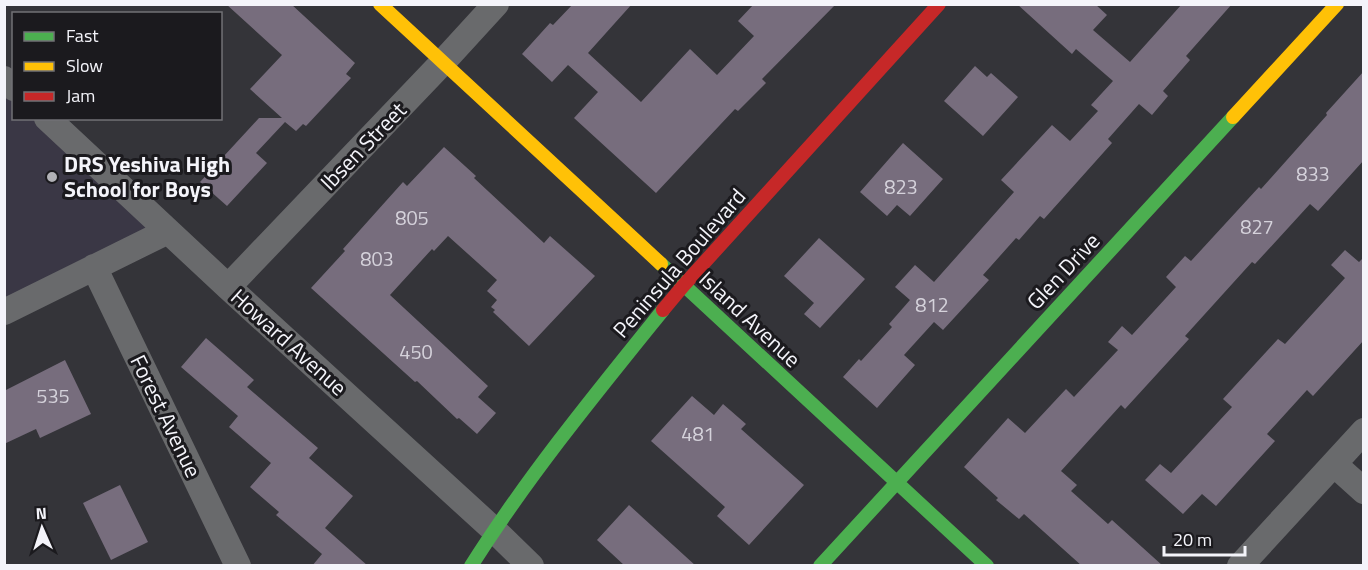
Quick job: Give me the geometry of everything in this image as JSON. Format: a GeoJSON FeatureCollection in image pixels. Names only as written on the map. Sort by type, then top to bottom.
{"type":"FeatureCollection","features":[{"type":"Feature","properties":{"kind":"street","name":"Island Avenue"},"geometry":{"type":"LineString","coordinates":[[380,4],[987,566]]}},
{"type":"Feature","properties":{"kind":"street","name":"Ibsen Street"},"geometry":{"type":"LineString","coordinates":[[228,287],[496,4]]}},
{"type":"Feature","properties":{"kind":"street","name":"Peninsula Boulevard"},"geometry":{"type":"LineString","coordinates":[[471,566],[494,530],[591,399],[683,286],[939,4]]}},
{"type":"Feature","properties":{"kind":"street","name":"Glen Drive"},"geometry":{"type":"LineString","coordinates":[[820,566],[1337,4]]}},
{"type":"Feature","properties":{"kind":"street","name":"Howard Avenue"},"geometry":{"type":"LineString","coordinates":[[49,120],[531,566]]}},
{"type":"Feature","properties":{"kind":"street"},"geometry":{"type":"LineString","coordinates":[[4,312],[168,231]]}},
{"type":"Feature","properties":{"kind":"street","name":"Forest Avenue"},"geometry":{"type":"LineString","coordinates":[[94,267],[238,566]]}},
{"type":"Feature","properties":{"kind":"street"},"geometry":{"type":"LineString","coordinates":[[1240,566],[1364,431]]}},
{"type":"Feature","properties":{"kind":"street"},"geometry":{"type":"LineString","coordinates":[[1334,464],[1364,491]]}},
{"type":"Feature","properties":{"kind":"shaded area","name":"DRS Yeshiva High School for Boys"},"geometry":{"type":"Polygon","coordinates":[[[4,87],[12,95],[12,120],[39,120],[163,235],[4,314],[4,87]]]}},
{"type":"Feature","properties":{"kind":"building"},"geometry":{"type":"Polygon","coordinates":[[[226,4],[291,4],[355,63],[346,74],[351,78],[306,126],[303,124],[296,131],[285,122],[256,153],[267,163],[227,206],[200,182],[259,118],[282,118],[250,89],[282,55],[226,4]]]}},
{"type":"Feature","properties":{"kind":"building"},"geometry":{"type":"Polygon","coordinates":[[[573,4],[632,4],[588,53],[641,102],[690,49],[717,75],[754,36],[738,21],[754,4],[836,4],[762,79],[766,83],[738,111],[735,109],[656,193],[574,118],[598,92],[568,65],[552,82],[522,54],[550,23],[553,25],[573,4]]]}},
{"type":"Feature","properties":{"kind":"building"},"geometry":{"type":"Polygon","coordinates":[[[1017,4],[1095,4],[1107,15],[1093,30],[1130,62],[1182,4],[1232,4],[1186,56],[1190,60],[1163,91],[1168,96],[1152,115],[1139,104],[1108,139],[1112,143],[1044,219],[1040,216],[1019,240],[1016,238],[983,275],[989,280],[943,330],[934,322],[904,355],[915,365],[877,408],[843,377],[892,327],[889,324],[910,300],[895,287],[915,265],[934,282],[1014,192],[1001,180],[1052,125],[1070,141],[1098,111],[1091,105],[1113,81],[1076,49],[1072,54],[1017,4]]]}},
{"type":"Feature","properties":{"kind":"building"},"geometry":{"type":"Polygon","coordinates":[[[975,66],[987,77],[991,73],[1018,97],[983,136],[944,101],[975,66]]]}},
{"type":"Feature","properties":{"kind":"building"},"geometry":{"type":"Polygon","coordinates":[[[1364,71],[1364,160],[1318,211],[1310,204],[1255,264],[1252,262],[1185,336],[1189,339],[1125,409],[1121,405],[1061,471],[1077,485],[1071,491],[1108,524],[1112,520],[1163,566],[1082,566],[1024,514],[1019,519],[996,500],[998,498],[964,467],[1008,418],[1025,433],[1066,389],[1074,397],[1118,350],[1108,342],[1122,326],[1132,335],[1176,287],[1166,277],[1185,256],[1191,261],[1259,187],[1261,189],[1364,71]]]}},
{"type":"Feature","properties":{"kind":"building"},"geometry":{"type":"Polygon","coordinates":[[[903,143],[943,179],[910,216],[897,205],[887,216],[860,192],[903,143]]]}},
{"type":"Feature","properties":{"kind":"building"},"geometry":{"type":"Polygon","coordinates":[[[444,147],[544,243],[550,236],[595,276],[529,346],[493,312],[495,310],[491,307],[497,300],[487,291],[497,280],[448,236],[434,251],[432,249],[390,295],[488,386],[478,397],[496,413],[477,434],[459,418],[457,419],[311,288],[403,182],[407,186],[444,147]]]}},
{"type":"Feature","properties":{"kind":"building"},"geometry":{"type":"Polygon","coordinates":[[[819,238],[865,279],[820,328],[804,314],[814,303],[784,276],[819,238]]]}},
{"type":"Feature","properties":{"kind":"building"},"geometry":{"type":"Polygon","coordinates":[[[1345,250],[1359,262],[1364,257],[1364,340],[1313,396],[1307,390],[1267,434],[1275,441],[1216,506],[1202,494],[1183,514],[1145,480],[1160,464],[1171,473],[1232,407],[1223,399],[1278,339],[1285,344],[1345,278],[1331,265],[1345,250]]]}},
{"type":"Feature","properties":{"kind":"building"},"geometry":{"type":"Polygon","coordinates":[[[206,338],[254,380],[247,387],[318,448],[309,458],[353,496],[325,528],[368,566],[312,566],[322,554],[276,515],[279,512],[250,487],[271,463],[229,427],[238,416],[181,367],[206,338]]]}},
{"type":"Feature","properties":{"kind":"building"},"geometry":{"type":"Polygon","coordinates":[[[65,360],[91,414],[40,438],[36,429],[4,444],[4,391],[65,360]]]}},
{"type":"Feature","properties":{"kind":"building"},"geometry":{"type":"Polygon","coordinates":[[[692,396],[714,415],[723,404],[746,424],[741,429],[804,485],[749,545],[717,516],[725,507],[651,441],[692,396]]]}},
{"type":"Feature","properties":{"kind":"building"},"geometry":{"type":"Polygon","coordinates":[[[120,485],[148,542],[111,560],[83,503],[120,485]]]}},
{"type":"Feature","properties":{"kind":"building"},"geometry":{"type":"Polygon","coordinates":[[[629,505],[696,566],[625,566],[597,540],[629,505]]]}},
{"type":"Feature","properties":{"kind":"traffic: fast"},"geometry":{"type":"LineString","coordinates":[[820,566],[1233,117]]}},
{"type":"Feature","properties":{"kind":"traffic: fast"},"geometry":{"type":"LineString","coordinates":[[661,264],[987,566]]}},
{"type":"Feature","properties":{"kind":"traffic: fast"},"geometry":{"type":"LineString","coordinates":[[471,566],[539,467],[663,310]]}},
{"type":"Feature","properties":{"kind":"traffic: slow"},"geometry":{"type":"LineString","coordinates":[[380,4],[661,264]]}},
{"type":"Feature","properties":{"kind":"traffic: slow"},"geometry":{"type":"LineString","coordinates":[[1233,117],[1337,4]]}},
{"type":"Feature","properties":{"kind":"traffic: jam"},"geometry":{"type":"LineString","coordinates":[[663,310],[939,4]]}},
{"type":"Feature","properties":{"kind":"place","name":"DRS Yeshiva High School for Boys"},"geometry":{"type":"Point","coordinates":[52,177]}}]}
